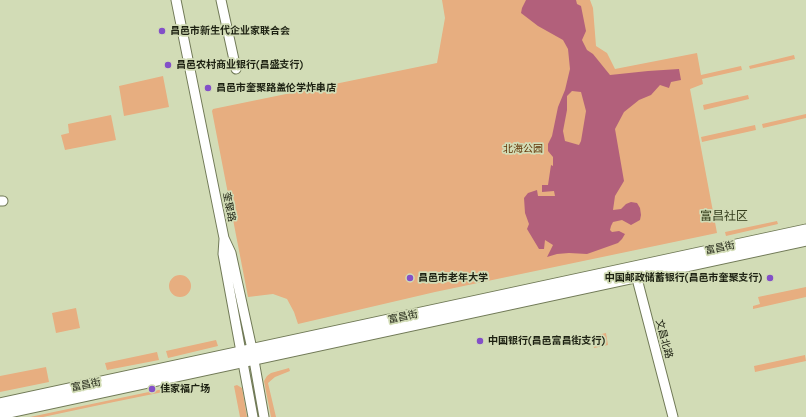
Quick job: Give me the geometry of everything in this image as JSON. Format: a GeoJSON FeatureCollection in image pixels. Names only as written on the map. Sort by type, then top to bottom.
{"type":"FeatureCollection","features":[{"type":"Feature","properties":{"kind":"main road","name":"富昌街"},"geometry":{"type":"LineString","coordinates":[[0,414],[247,356],[635,272],[806,230]]}},
{"type":"Feature","properties":{"kind":"main road","name":"富昌街"},"geometry":{"type":"LineString","coordinates":[[635,272],[806,240]]}},
{"type":"Feature","properties":{"kind":"main road","name":"富昌街"},"geometry":{"type":"LineString","coordinates":[[0,404],[247,356]]}},
{"type":"Feature","properties":{"kind":"street","name":"奎聚路"},"geometry":{"type":"LineString","coordinates":[[176,0],[224,238],[231,253],[247,356],[264,417]]}},
{"type":"Feature","properties":{"kind":"street"},"geometry":{"type":"LineString","coordinates":[[221,0],[236,69]]}},
{"type":"Feature","properties":{"kind":"street","name":"文昌北路"},"geometry":{"type":"LineString","coordinates":[[635,272],[672,417]]}},
{"type":"Feature","properties":{"kind":"street"},"geometry":{"type":"LineString","coordinates":[[247,356],[253,417]]}},
{"type":"Feature","properties":{"kind":"green space","name":"北海公园"},"geometry":{"type":"Polygon","coordinates":[[[442,0],[590,0],[593,8],[596,46],[607,53],[615,69],[697,53],[701,75],[741,66],[742,70],[702,79],[703,84],[690,89],[717,233],[435,292],[298,324],[287,299],[273,294],[248,297],[212,111],[213,109],[437,63],[445,18],[442,0]]]}},
{"type":"Feature","properties":{"kind":"green space"},"geometry":{"type":"Polygon","coordinates":[[[794,55],[795,59],[750,69],[749,66],[794,55]]]}},
{"type":"Feature","properties":{"kind":"green space"},"geometry":{"type":"Polygon","coordinates":[[[163,76],[169,107],[124,116],[119,86],[163,76]]]}},
{"type":"Feature","properties":{"kind":"green space"},"geometry":{"type":"Polygon","coordinates":[[[748,95],[749,99],[704,110],[703,105],[748,95]]]}},
{"type":"Feature","properties":{"kind":"green space"},"geometry":{"type":"Polygon","coordinates":[[[806,114],[806,118],[763,128],[762,124],[806,114]]]}},
{"type":"Feature","properties":{"kind":"green space"},"geometry":{"type":"Polygon","coordinates":[[[111,115],[116,140],[65,150],[61,135],[69,133],[68,124],[111,115]]]}},
{"type":"Feature","properties":{"kind":"green space"},"geometry":{"type":"Polygon","coordinates":[[[755,125],[756,130],[702,142],[701,137],[755,125]]]}},
{"type":"Feature","properties":{"kind":"green space"},"geometry":{"type":"Polygon","coordinates":[[[777,221],[778,224],[726,236],[725,232],[777,221]]]}},
{"type":"Feature","properties":{"kind":"green space"},"geometry":{"type":"Polygon","coordinates":[[[180,275],[188,278],[191,286],[188,294],[180,297],[172,294],[169,286],[172,278],[180,275]]]}},
{"type":"Feature","properties":{"kind":"green space"},"geometry":{"type":"Polygon","coordinates":[[[806,287],[806,297],[753,309],[753,306],[760,304],[758,297],[806,287]]]}},
{"type":"Feature","properties":{"kind":"green space"},"geometry":{"type":"Polygon","coordinates":[[[76,308],[80,328],[56,333],[52,313],[76,308]]]}},
{"type":"Feature","properties":{"kind":"green space"},"geometry":{"type":"Polygon","coordinates":[[[606,333],[608,345],[594,348],[592,340],[576,343],[575,340],[606,333]]]}},
{"type":"Feature","properties":{"kind":"green space"},"geometry":{"type":"Polygon","coordinates":[[[216,340],[218,346],[168,358],[166,351],[216,340]]]}},
{"type":"Feature","properties":{"kind":"green space"},"geometry":{"type":"Polygon","coordinates":[[[157,352],[159,360],[107,370],[105,363],[157,352]]]}},
{"type":"Feature","properties":{"kind":"green space"},"geometry":{"type":"Polygon","coordinates":[[[805,355],[806,361],[755,372],[754,366],[805,355]]]}},
{"type":"Feature","properties":{"kind":"green space"},"geometry":{"type":"Polygon","coordinates":[[[46,367],[49,382],[0,392],[0,376],[46,367]]]}},
{"type":"Feature","properties":{"kind":"green space"},"geometry":{"type":"Polygon","coordinates":[[[289,368],[290,371],[275,377],[268,383],[276,417],[271,417],[264,381],[271,373],[289,368]]]}},
{"type":"Feature","properties":{"kind":"green space"},"geometry":{"type":"Polygon","coordinates":[[[237,385],[242,388],[247,417],[240,417],[234,386],[237,385]]]}},
{"type":"Feature","properties":{"kind":"green space"},"geometry":{"type":"Polygon","coordinates":[[[163,389],[163,392],[43,417],[30,417],[163,389]]]}},
{"type":"Feature","properties":{"kind":"shaded area","name":"北海公园"},"geometry":{"type":"Polygon","coordinates":[[[526,0],[576,0],[577,4],[581,6],[586,31],[582,40],[587,50],[593,54],[610,75],[679,69],[681,80],[671,82],[669,88],[660,85],[651,95],[639,100],[624,112],[615,129],[624,181],[615,196],[613,210],[621,209],[626,204],[631,202],[637,203],[640,208],[640,220],[631,225],[622,220],[613,222],[610,230],[612,232],[619,231],[625,234],[622,239],[618,243],[587,254],[569,253],[547,257],[553,245],[545,240],[544,249],[539,249],[527,229],[529,224],[525,213],[524,198],[528,193],[537,190],[538,196],[555,196],[554,191],[542,192],[542,185],[548,185],[551,165],[553,166],[553,157],[548,151],[548,144],[552,136],[558,107],[565,90],[570,69],[568,49],[563,40],[538,26],[521,13],[526,0]],[[572,91],[567,96],[567,110],[563,131],[565,141],[579,145],[586,111],[581,92],[572,91]]]}},
{"type":"Feature","properties":{"kind":"place","name":"昌邑市新生代企业家联合会"},"geometry":{"type":"Point","coordinates":[162,31]}},
{"type":"Feature","properties":{"kind":"place","name":"昌邑农村商业银行(昌盛支行)"},"geometry":{"type":"Point","coordinates":[168,65]}},
{"type":"Feature","properties":{"kind":"place","name":"昌邑市奎聚路盖伦学炸串店"},"geometry":{"type":"Point","coordinates":[208,88]}},
{"type":"Feature","properties":{"kind":"place","name":"昌邑市老年大学"},"geometry":{"type":"Point","coordinates":[410,278]}},
{"type":"Feature","properties":{"kind":"place","name":"中国邮政储蓄银行(昌邑市奎聚支行)"},"geometry":{"type":"Point","coordinates":[770,278]}},
{"type":"Feature","properties":{"kind":"place","name":"中国银行(昌邑富昌街支行)"},"geometry":{"type":"Point","coordinates":[480,341]}},
{"type":"Feature","properties":{"kind":"place","name":"佳家福广场"},"geometry":{"type":"Point","coordinates":[152,389]}},
{"type":"Feature","properties":{"kind":"district","name":"富昌社区"},"geometry":{"type":"Point","coordinates":[724,216]}}]}
